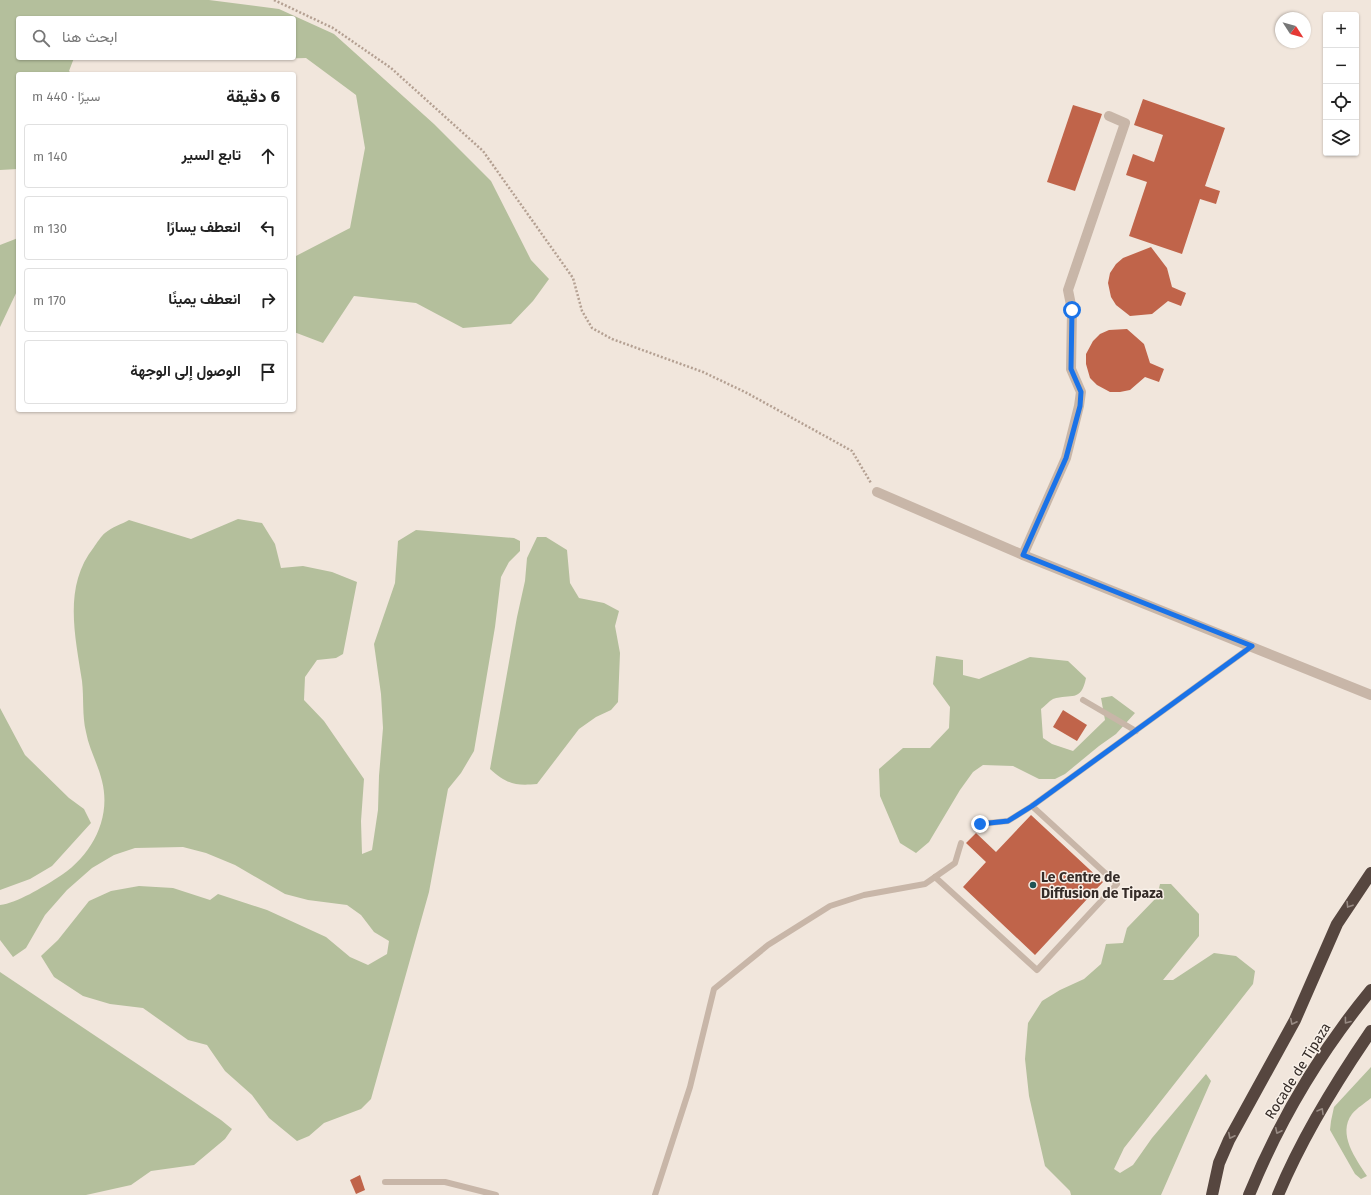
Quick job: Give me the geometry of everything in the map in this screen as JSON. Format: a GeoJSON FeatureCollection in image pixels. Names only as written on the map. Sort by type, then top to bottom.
{"type":"FeatureCollection","features":[{"type":"Feature","properties":{"kind":"highway"},"geometry":{"type":"LineString","coordinates":[[1212,1195],[1219,1163],[1229,1140],[1294,1020],[1337,924],[1371,873]]}},
{"type":"Feature","properties":{"kind":"highway","name":"Rocade de Tipaza"},"geometry":{"type":"LineString","coordinates":[[1249,1195],[1290,1107],[1326,1051],[1371,990]]}},
{"type":"Feature","properties":{"kind":"highway"},"geometry":{"type":"LineString","coordinates":[[1278,1195],[1314,1124],[1348,1064],[1371,1030]]}},
{"type":"Feature","properties":{"kind":"highway"},"geometry":{"type":"LineString","coordinates":[[1348,1064],[1371,1037]]}},
{"type":"Feature","properties":{"kind":"street"},"geometry":{"type":"LineString","coordinates":[[1023,555],[1066,458],[1080,406],[1081,392],[1071,369],[1072,310],[1068,290],[1125,123],[1109,116]]}},
{"type":"Feature","properties":{"kind":"street"},"geometry":{"type":"LineString","coordinates":[[876,492],[1023,555],[1371,695]]}},
{"type":"Feature","properties":{"kind":"lane"},"geometry":{"type":"LineString","coordinates":[[980,824],[1008,821],[1032,806],[1252,646]]}},
{"type":"Feature","properties":{"kind":"lane"},"geometry":{"type":"LineString","coordinates":[[1083,700],[1136,730]]}},
{"type":"Feature","properties":{"kind":"lane"},"geometry":{"type":"LineString","coordinates":[[935,877],[1037,970],[1117,884],[1032,806]]}},
{"type":"Feature","properties":{"kind":"lane"},"geometry":{"type":"LineString","coordinates":[[655,1195],[690,1087],[714,989],[768,944],[830,906],[864,895],[925,884],[955,863],[961,843]]}},
{"type":"Feature","properties":{"kind":"lane"},"geometry":{"type":"LineString","coordinates":[[385,1182],[445,1182],[496,1195]]}},
{"type":"Feature","properties":{"kind":"path"},"geometry":{"type":"LineString","coordinates":[[274,0],[333,28],[391,68],[484,151],[573,278],[582,311],[592,328],[612,339],[703,372],[747,393],[852,452],[876,492]]}},
{"type":"Feature","properties":{"kind":"green space"},"geometry":{"type":"Polygon","coordinates":[[[0,0],[209,0],[279,9],[294,16],[16,16],[16,60],[73,60],[69,71],[70,72],[16,72],[16,169],[0,170],[0,0]]]}},
{"type":"Feature","properties":{"kind":"green space"},"geometry":{"type":"Polygon","coordinates":[[[296,17],[334,34],[434,124],[491,181],[531,260],[549,279],[533,301],[511,324],[463,328],[416,303],[354,296],[323,343],[296,333],[296,256],[350,228],[365,148],[356,95],[306,58],[296,58],[296,17]]]}},
{"type":"Feature","properties":{"kind":"green space"},"geometry":{"type":"Polygon","coordinates":[[[16,239],[16,293],[0,327],[0,245],[16,239]]]}},
{"type":"Feature","properties":{"kind":"green space"},"geometry":{"type":"Polygon","coordinates":[[[238,519],[262,523],[275,544],[281,568],[303,566],[332,572],[357,582],[343,654],[336,658],[317,660],[305,677],[304,700],[324,721],[364,779],[361,821],[362,854],[372,850],[378,810],[383,728],[381,694],[374,644],[395,583],[398,541],[416,530],[514,538],[520,541],[520,551],[509,562],[501,577],[495,627],[474,751],[461,773],[448,789],[429,892],[371,1099],[361,1109],[324,1123],[309,1136],[297,1141],[269,1118],[252,1095],[225,1071],[207,1045],[188,1040],[143,1008],[110,1004],[83,996],[54,977],[41,956],[58,940],[89,901],[111,891],[139,886],[173,888],[210,900],[218,894],[267,910],[326,937],[350,957],[368,965],[387,954],[389,941],[374,932],[361,915],[347,905],[308,900],[285,894],[235,865],[206,853],[183,847],[135,848],[114,855],[92,868],[67,890],[45,915],[26,948],[13,957],[0,940],[0,905],[7,904],[30,894],[69,870],[88,849],[96,837],[101,824],[104,810],[102,781],[87,738],[82,681],[75,629],[75,594],[78,578],[84,562],[104,534],[129,520],[191,539],[238,519]]]}},
{"type":"Feature","properties":{"kind":"green space"},"geometry":{"type":"Polygon","coordinates":[[[537,537],[546,537],[567,550],[570,583],[579,598],[604,603],[619,611],[615,626],[620,653],[618,702],[611,710],[596,717],[579,729],[537,784],[523,785],[507,781],[490,769],[517,617],[525,581],[527,558],[537,537]]]}},
{"type":"Feature","properties":{"kind":"green space"},"geometry":{"type":"Polygon","coordinates":[[[936,656],[963,660],[963,675],[979,679],[1030,657],[1068,661],[1086,678],[1084,686],[1078,694],[1053,699],[1041,709],[1043,738],[1052,744],[1073,751],[1105,720],[1101,698],[1112,696],[1135,713],[1116,734],[1065,774],[1055,779],[1039,779],[1013,766],[983,765],[973,772],[960,790],[929,842],[916,853],[900,843],[880,796],[879,769],[903,748],[930,748],[949,728],[950,707],[933,684],[936,656]]]}},
{"type":"Feature","properties":{"kind":"green space"},"geometry":{"type":"Polygon","coordinates":[[[0,708],[25,755],[69,798],[84,809],[91,823],[52,866],[30,879],[0,890],[0,708]]]}},
{"type":"Feature","properties":{"kind":"green space"},"geometry":{"type":"Polygon","coordinates":[[[1160,884],[1171,884],[1199,914],[1199,936],[1163,980],[1173,980],[1214,953],[1236,956],[1255,971],[1253,984],[1124,1148],[1114,1169],[1120,1173],[1133,1165],[1152,1138],[1206,1074],[1211,1081],[1161,1195],[1071,1195],[1070,1191],[1045,1166],[1029,1096],[1025,1059],[1028,1023],[1042,1001],[1060,990],[1084,979],[1101,964],[1106,944],[1123,943],[1127,928],[1157,897],[1160,884]]]}},
{"type":"Feature","properties":{"kind":"green space"},"geometry":{"type":"Polygon","coordinates":[[[0,972],[221,1120],[232,1129],[225,1139],[194,1165],[151,1171],[131,1185],[86,1195],[0,1195],[0,972]]]}},
{"type":"Feature","properties":{"kind":"green space"},"geometry":{"type":"Polygon","coordinates":[[[1371,1067],[1371,1098],[1352,1114],[1346,1130],[1347,1138],[1353,1154],[1367,1176],[1361,1179],[1355,1174],[1330,1130],[1334,1107],[1371,1067]]]}},
{"type":"Feature","properties":{"kind":"building"},"geometry":{"type":"Polygon","coordinates":[[[1143,99],[1225,128],[1205,186],[1220,191],[1216,204],[1200,199],[1182,254],[1129,236],[1147,182],[1126,175],[1133,154],[1154,162],[1163,135],[1134,125],[1143,99]]]}},
{"type":"Feature","properties":{"kind":"building"},"geometry":{"type":"Polygon","coordinates":[[[1073,105],[1102,114],[1075,191],[1047,182],[1073,105]]]}},
{"type":"Feature","properties":{"kind":"building"},"geometry":{"type":"Polygon","coordinates":[[[1151,247],[1167,268],[1172,287],[1186,293],[1181,306],[1168,301],[1152,314],[1130,316],[1116,305],[1111,297],[1108,283],[1110,273],[1116,264],[1123,258],[1151,247]]]}},
{"type":"Feature","properties":{"kind":"building"},"geometry":{"type":"Polygon","coordinates":[[[1127,329],[1144,344],[1150,363],[1164,369],[1159,382],[1145,377],[1130,390],[1110,392],[1097,385],[1090,378],[1086,364],[1086,354],[1093,341],[1100,334],[1109,330],[1127,329]]]}},
{"type":"Feature","properties":{"kind":"building"},"geometry":{"type":"Polygon","coordinates":[[[1063,710],[1087,725],[1077,741],[1053,727],[1063,710]]]}},
{"type":"Feature","properties":{"kind":"building","name":"Le Centre de Diffusion de Tipaza"},"geometry":{"type":"Polygon","coordinates":[[[1031,815],[1103,882],[1035,955],[963,887],[986,862],[966,843],[976,833],[996,852],[1031,815]]]}},
{"type":"Feature","properties":{"kind":"building"},"geometry":{"type":"Polygon","coordinates":[[[360,1175],[365,1190],[356,1194],[350,1180],[360,1175]]]}},
{"type":"Feature","properties":{"kind":"place","name":"Le Centre de Diffusion de Tipaza"},"geometry":{"type":"Point","coordinates":[1033,885]}},
{"type":"Feature","properties":{"kind":"route"},"geometry":{"type":"LineString","coordinates":[[980,824],[1008,821],[1032,806],[1252,646],[1023,555],[1066,458],[1080,406],[1081,392],[1071,369],[1072,310]]}}]}
